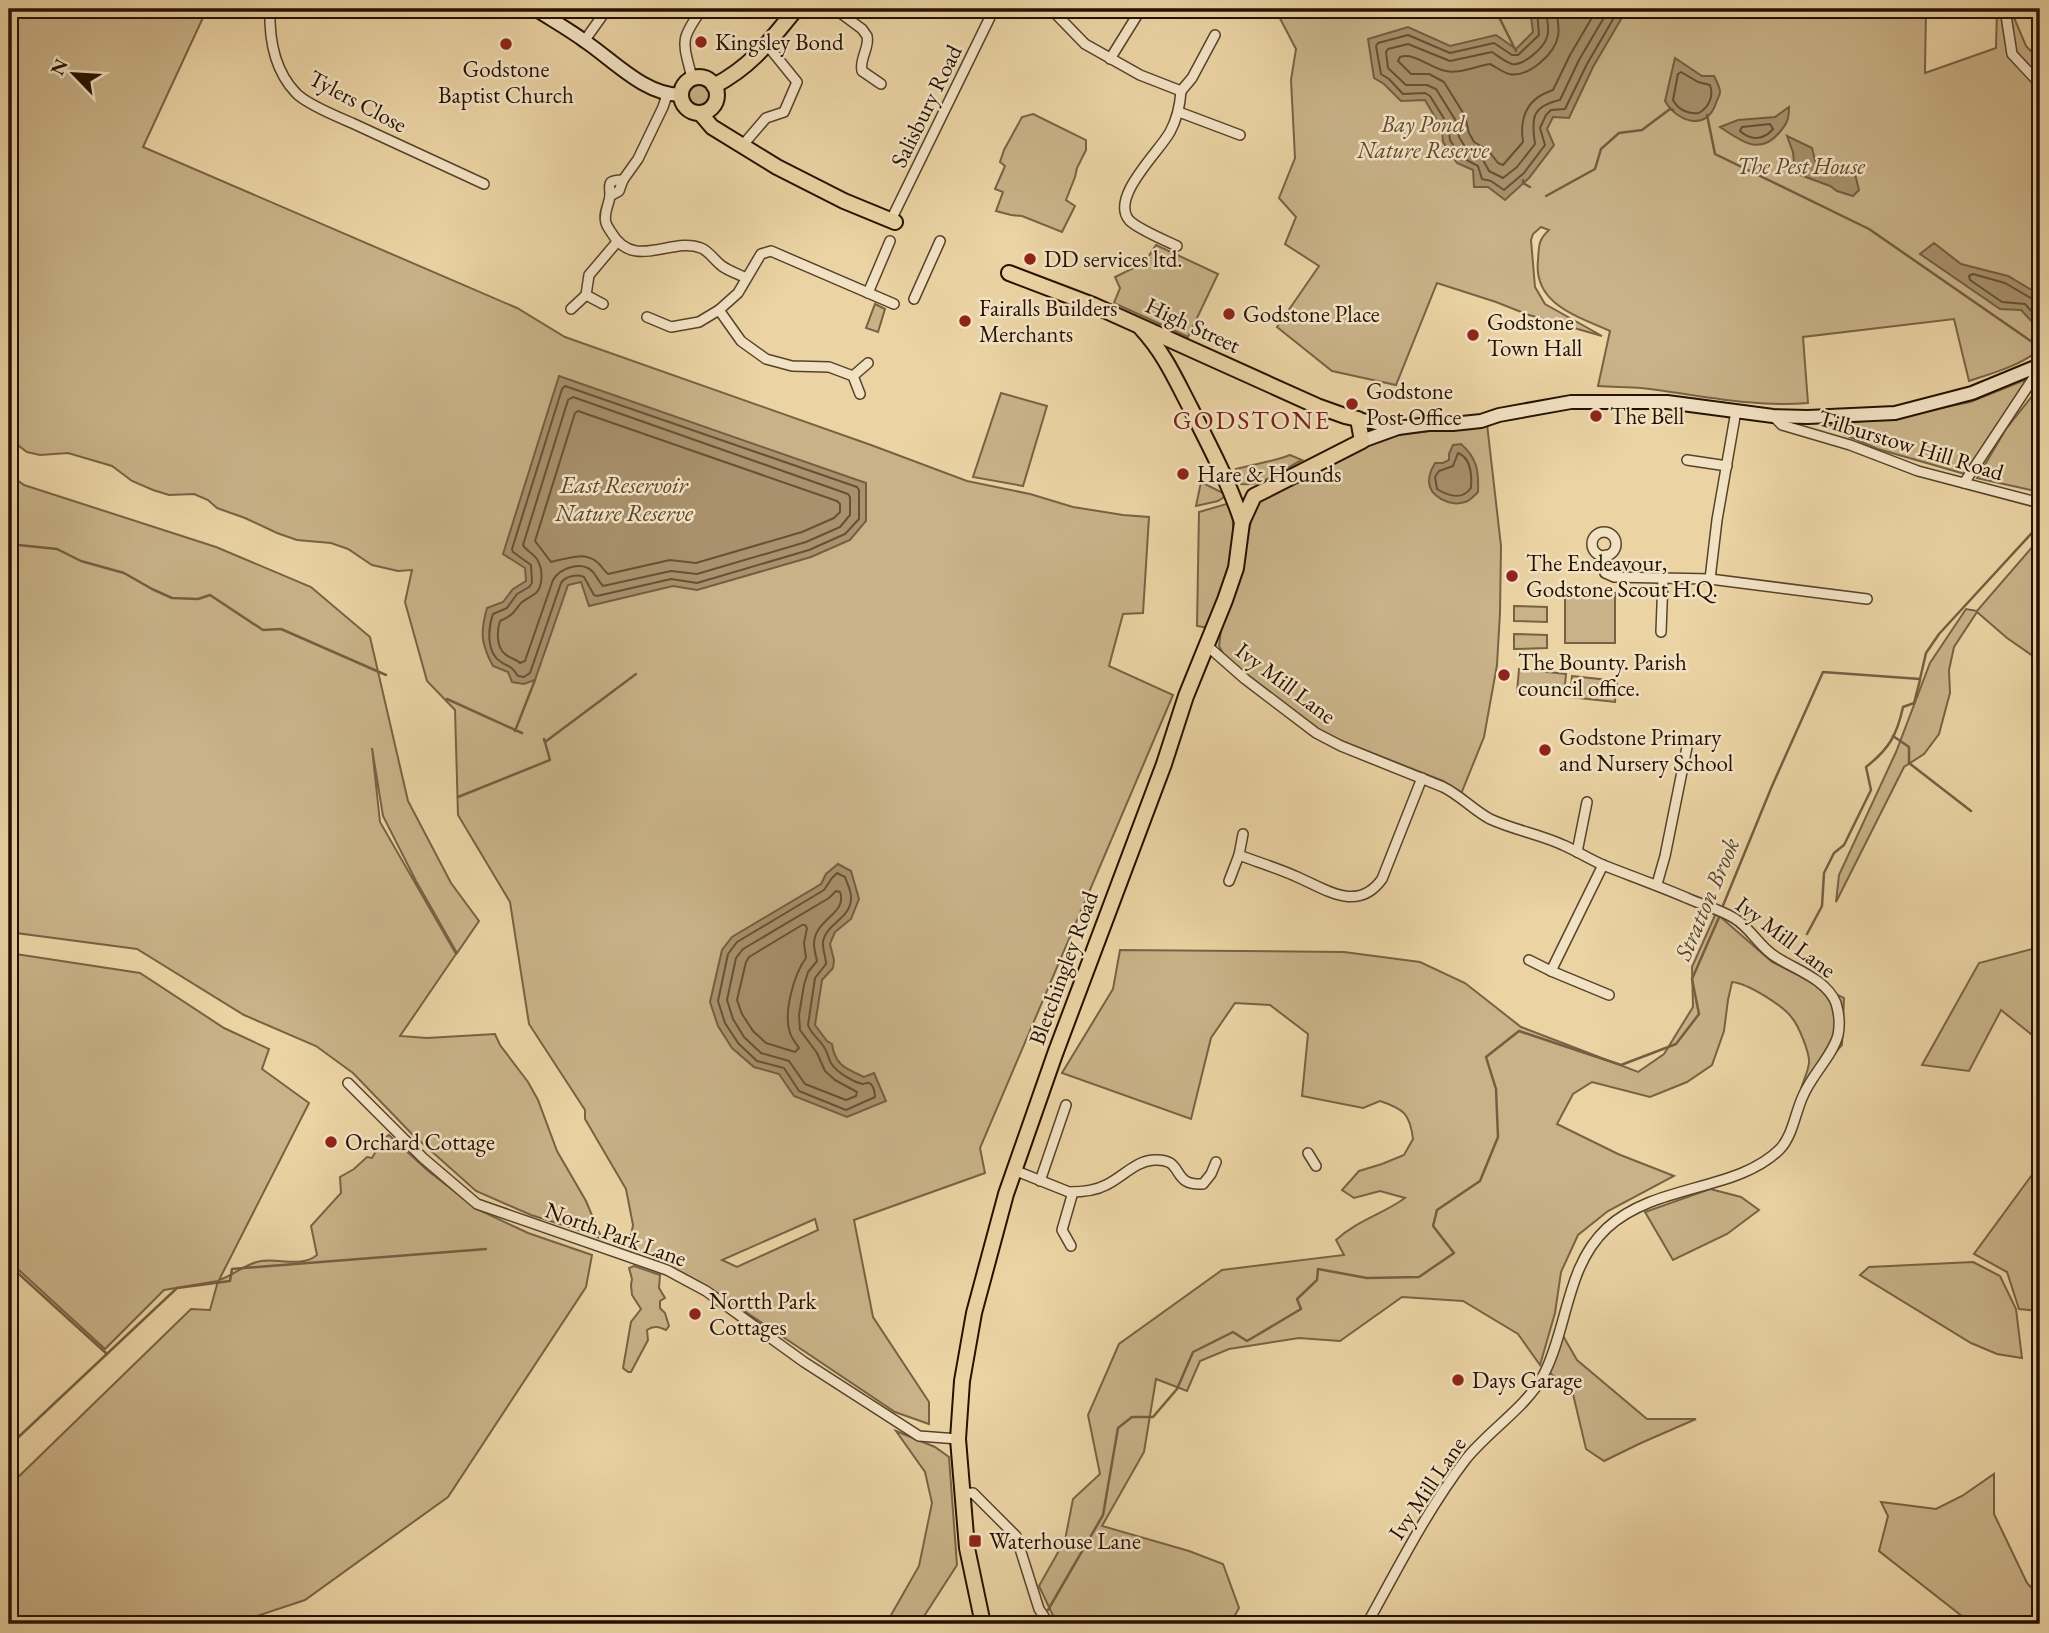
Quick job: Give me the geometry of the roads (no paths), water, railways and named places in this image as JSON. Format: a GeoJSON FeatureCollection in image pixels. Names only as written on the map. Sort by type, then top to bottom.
{"type":"FeatureCollection","features":[{"type":"Feature","properties":{"kind":"main road"},"geometry":{"type":"LineString","coordinates":[[535,9],[585,40],[634,77],[674,95],[688,109],[700,113],[712,127],[743,146],[844,201],[893,221]]}},
{"type":"Feature","properties":{"kind":"main road"},"geometry":{"type":"LineString","coordinates":[[714,86],[742,70],[767,45],[796,9]]}},
{"type":"Feature","properties":{"kind":"main road"},"geometry":{"type":"LineString","coordinates":[[674,95],[692,78],[705,78],[714,86],[716,97],[710,109],[700,113]]}},
{"type":"Feature","properties":{"kind":"main road"},"geometry":{"type":"LineString","coordinates":[[713,105],[722,132]]}},
{"type":"Feature","properties":{"kind":"main road","name":"High Street"},"geometry":{"type":"LineString","coordinates":[[1009,273],[1093,305],[1317,406],[1358,419]]}},
{"type":"Feature","properties":{"kind":"main road"},"geometry":{"type":"LineString","coordinates":[[1139,326],[1162,354],[1227,482],[1242,522]]}},
{"type":"Feature","properties":{"kind":"main road"},"geometry":{"type":"LineString","coordinates":[[1162,354],[1178,343]]}},
{"type":"Feature","properties":{"kind":"main road"},"geometry":{"type":"LineString","coordinates":[[1242,522],[1254,496],[1362,441],[1398,428],[1481,421],[1499,415],[1571,402],[1667,402],[1773,416],[1895,413],[1972,393],[2040,366]]}},
{"type":"Feature","properties":{"kind":"main road"},"geometry":{"type":"LineString","coordinates":[[1362,441],[1358,419],[1398,428]]}},
{"type":"Feature","properties":{"kind":"main road"},"geometry":{"type":"LineString","coordinates":[[1227,482],[1254,496]]}},
{"type":"Feature","properties":{"kind":"main road","name":"Bletchingley Road"},"geometry":{"type":"LineString","coordinates":[[983,1624],[967,1548],[958,1439],[961,1381],[974,1313],[1014,1170],[1164,764],[1186,696],[1207,649],[1236,568],[1242,522]]}},
{"type":"Feature","properties":{"kind":"street","name":"Tylers Close"},"geometry":{"type":"LineString","coordinates":[[270,9],[272,50],[281,73],[297,95],[484,184]]}},
{"type":"Feature","properties":{"kind":"street"},"geometry":{"type":"LineString","coordinates":[[585,40],[607,9]]}},
{"type":"Feature","properties":{"kind":"street"},"geometry":{"type":"LineString","coordinates":[[692,78],[684,38],[702,9]]}},
{"type":"Feature","properties":{"kind":"street"},"geometry":{"type":"LineString","coordinates":[[835,9],[862,29],[867,36],[861,67],[864,74],[881,84]]}},
{"type":"Feature","properties":{"kind":"street","name":"Salisbury Road"},"geometry":{"type":"LineString","coordinates":[[893,221],[995,9]]}},
{"type":"Feature","properties":{"kind":"street"},"geometry":{"type":"LineString","coordinates":[[1051,9],[1085,44],[1140,75],[1181,91]]}},
{"type":"Feature","properties":{"kind":"street"},"geometry":{"type":"LineString","coordinates":[[1110,59],[1141,9]]}},
{"type":"Feature","properties":{"kind":"street"},"geometry":{"type":"LineString","coordinates":[[2005,9],[2012,54],[2040,84]]}},
{"type":"Feature","properties":{"kind":"street"},"geometry":{"type":"LineString","coordinates":[[1177,246],[1130,222],[1124,211],[1125,200],[1169,134],[1179,112],[1181,91],[1192,78],[1215,35]]}},
{"type":"Feature","properties":{"kind":"street"},"geometry":{"type":"LineString","coordinates":[[743,146],[766,118],[784,112],[797,82],[767,45]]}},
{"type":"Feature","properties":{"kind":"street"},"geometry":{"type":"LineString","coordinates":[[674,95],[663,107],[638,159],[622,180],[610,183],[610,196],[605,209],[606,222],[617,242],[635,251],[663,250],[688,245],[703,248],[723,267],[746,278]]}},
{"type":"Feature","properties":{"kind":"street"},"geometry":{"type":"LineString","coordinates":[[1179,112],[1240,135]]}},
{"type":"Feature","properties":{"kind":"street"},"geometry":{"type":"LineString","coordinates":[[868,293],[890,241]]}},
{"type":"Feature","properties":{"kind":"street"},"geometry":{"type":"LineString","coordinates":[[914,299],[940,241]]}},
{"type":"Feature","properties":{"kind":"street"},"geometry":{"type":"LineString","coordinates":[[571,309],[586,295],[589,275],[617,242]]}},
{"type":"Feature","properties":{"kind":"street"},"geometry":{"type":"LineString","coordinates":[[647,317],[671,327],[699,322],[719,310],[738,293],[761,254],[771,251],[894,304]]}},
{"type":"Feature","properties":{"kind":"street"},"geometry":{"type":"LineString","coordinates":[[586,295],[603,304]]}},
{"type":"Feature","properties":{"kind":"street"},"geometry":{"type":"LineString","coordinates":[[719,310],[741,341],[766,359],[792,366],[829,367],[853,376],[860,394]]}},
{"type":"Feature","properties":{"kind":"street"},"geometry":{"type":"LineString","coordinates":[[853,376],[868,363]]}},
{"type":"Feature","properties":{"kind":"street"},"geometry":{"type":"LineString","coordinates":[[1964,483],[2040,366]]}},
{"type":"Feature","properties":{"kind":"street"},"geometry":{"type":"LineString","coordinates":[[1710,579],[1717,520],[1736,411]]}},
{"type":"Feature","properties":{"kind":"street","name":"Tilburstow Hill Road"},"geometry":{"type":"LineString","coordinates":[[1773,416],[1782,425],[1918,471],[2040,503]]}},
{"type":"Feature","properties":{"kind":"street"},"geometry":{"type":"LineString","coordinates":[[1694,473],[1692,461],[1727,466]]}},
{"type":"Feature","properties":{"kind":"street"},"geometry":{"type":"LineString","coordinates":[[1606,555],[1605,573],[1614,577],[1710,579],[1867,599]]}},
{"type":"Feature","properties":{"kind":"street"},"geometry":{"type":"LineString","coordinates":[[1661,632],[1663,579]]}},
{"type":"Feature","properties":{"kind":"street","name":"Ivy Mill Lane"},"geometry":{"type":"LineString","coordinates":[[1207,649],[1212,650],[1316,733],[1341,746],[1457,794],[1487,817],[1561,844],[1603,865],[1721,911],[1742,924],[1771,954],[1815,979],[1836,1004],[1839,1022],[1837,1038],[1803,1095],[1790,1134],[1779,1150],[1749,1169],[1719,1181],[1650,1201],[1624,1214],[1589,1248],[1578,1272],[1545,1373],[1534,1391],[1466,1459],[1430,1512],[1367,1624]]}},
{"type":"Feature","properties":{"kind":"street"},"geometry":{"type":"LineString","coordinates":[[1657,884],[1688,742]]}},
{"type":"Feature","properties":{"kind":"street"},"geometry":{"type":"LineString","coordinates":[[1238,855],[1344,897],[1369,892],[1382,879],[1422,778]]}},
{"type":"Feature","properties":{"kind":"street"},"geometry":{"type":"LineString","coordinates":[[1577,852],[1587,803]]}},
{"type":"Feature","properties":{"kind":"street"},"geometry":{"type":"LineString","coordinates":[[1229,881],[1243,834]]}},
{"type":"Feature","properties":{"kind":"street"},"geometry":{"type":"LineString","coordinates":[[1551,971],[1603,865]]}},
{"type":"Feature","properties":{"kind":"street"},"geometry":{"type":"LineString","coordinates":[[1529,960],[1609,995]]}},
{"type":"Feature","properties":{"kind":"street","name":"North Park Lane"},"geometry":{"type":"LineString","coordinates":[[348,1083],[423,1158],[477,1204],[684,1278],[804,1362],[919,1436],[958,1439]]}},
{"type":"Feature","properties":{"kind":"street"},"geometry":{"type":"LineString","coordinates":[[1040,1181],[1066,1105]]}},
{"type":"Feature","properties":{"kind":"street"},"geometry":{"type":"LineString","coordinates":[[1308,1153],[1316,1166]]}},
{"type":"Feature","properties":{"kind":"street"},"geometry":{"type":"LineString","coordinates":[[1014,1170],[1073,1192],[1091,1191],[1105,1186],[1142,1162],[1152,1160],[1165,1160],[1172,1164],[1183,1181],[1203,1184],[1216,1161]]}},
{"type":"Feature","properties":{"kind":"street"},"geometry":{"type":"LineString","coordinates":[[1070,1246],[1062,1230],[1073,1192]]}},
{"type":"Feature","properties":{"kind":"street"},"geometry":{"type":"LineString","coordinates":[[961,1494],[973,1493],[1016,1536],[1039,1609],[1049,1624]]}},
{"type":"Feature","properties":{"kind":"water"},"geometry":{"type":"Polygon","coordinates":[[[1530,9],[1627,9],[1593,67],[1569,118],[1553,117],[1547,129],[1554,145],[1529,178],[1505,200],[1488,187],[1474,187],[1473,170],[1457,163],[1443,142],[1442,129],[1425,100],[1401,101],[1374,78],[1368,39],[1408,27],[1450,46],[1496,35],[1516,49],[1533,32],[1530,9]]]}},
{"type":"Feature","properties":{"kind":"water"},"geometry":{"type":"Polygon","coordinates":[[[1675,58],[1702,76],[1714,76],[1720,93],[1712,112],[1706,118],[1699,121],[1684,119],[1665,101],[1675,58]]]}},
{"type":"Feature","properties":{"kind":"water"},"geometry":{"type":"Polygon","coordinates":[[[1789,107],[1784,127],[1772,140],[1764,144],[1750,144],[1720,127],[1738,120],[1775,117],[1789,107]]]}},
{"type":"Feature","properties":{"kind":"water"},"geometry":{"type":"Polygon","coordinates":[[[1787,136],[1812,148],[1817,168],[1843,164],[1855,174],[1859,190],[1853,196],[1795,173],[1793,152],[1787,136]]]}},
{"type":"Feature","properties":{"kind":"water"},"geometry":{"type":"Polygon","coordinates":[[[1934,243],[1961,264],[2008,276],[2040,295],[2040,326],[2038,328],[2021,310],[2000,309],[1920,254],[1934,243]]]}},
{"type":"Feature","properties":{"kind":"water","name":"East Reservoir Nature Reserve"},"geometry":{"type":"Polygon","coordinates":[[[559,376],[866,483],[866,521],[850,540],[811,557],[697,590],[673,586],[589,606],[581,582],[568,585],[535,680],[524,684],[512,682],[508,672],[493,666],[484,645],[483,625],[487,608],[503,602],[513,589],[526,581],[525,568],[503,554],[559,376]]]}},
{"type":"Feature","properties":{"kind":"water"},"geometry":{"type":"Polygon","coordinates":[[[1461,444],[1471,454],[1476,465],[1478,492],[1461,503],[1448,502],[1432,491],[1430,476],[1435,463],[1449,460],[1453,445],[1461,444]]]}},
{"type":"Feature","properties":{"kind":"water"},"geometry":{"type":"Polygon","coordinates":[[[838,864],[851,871],[859,899],[851,919],[835,932],[830,944],[833,968],[822,980],[815,1025],[832,1044],[842,1065],[864,1077],[874,1073],[886,1101],[847,1117],[794,1096],[779,1074],[754,1067],[732,1048],[718,1026],[710,1002],[722,950],[732,937],[821,884],[826,874],[838,864]]]}},
{"type":"Feature","properties":{"kind":"waterway"},"geometry":{"type":"LineString","coordinates":[[1495,9],[1516,51]]}},
{"type":"Feature","properties":{"kind":"waterway"},"geometry":{"type":"LineString","coordinates":[[1546,196],[1595,169],[1601,149],[1619,133],[1642,130],[1670,109],[1673,110]]}},
{"type":"Feature","properties":{"kind":"waterway"},"geometry":{"type":"LineString","coordinates":[[1707,115],[1715,154],[1869,229],[2038,346]]}},
{"type":"Feature","properties":{"kind":"waterway"},"geometry":{"type":"LineString","coordinates":[[1523,180],[1523,183],[1530,187]]}},
{"type":"Feature","properties":{"kind":"waterway","name":"Stratton Brook"},"geometry":{"type":"LineString","coordinates":[[1722,908],[1823,672],[1920,679],[1926,653],[1939,634],[2040,524]]}},
{"type":"Feature","properties":{"kind":"waterway"},"geometry":{"type":"LineString","coordinates":[[9,544],[57,549],[81,561],[124,573],[172,598],[198,599],[210,595],[263,630],[281,629],[386,675]]}},
{"type":"Feature","properties":{"kind":"waterway"},"geometry":{"type":"LineString","coordinates":[[544,739],[545,742],[636,674]]}},
{"type":"Feature","properties":{"kind":"waterway"},"geometry":{"type":"LineString","coordinates":[[515,731],[535,680]]}},
{"type":"Feature","properties":{"kind":"waterway"},"geometry":{"type":"LineString","coordinates":[[1807,934],[1822,906],[1824,873],[1834,853],[1844,845],[1871,790],[1866,767],[1891,741],[1903,707],[1914,703],[1920,680]]}},
{"type":"Feature","properties":{"kind":"waterway"},"geometry":{"type":"LineString","coordinates":[[447,699],[522,733]]}},
{"type":"Feature","properties":{"kind":"waterway"},"geometry":{"type":"LineString","coordinates":[[1893,736],[1909,747],[1909,763],[1971,811]]}},
{"type":"Feature","properties":{"kind":"waterway"},"geometry":{"type":"LineString","coordinates":[[458,797],[550,760],[545,742]]}},
{"type":"Feature","properties":{"kind":"waterway","name":"Stratton Brook"},"geometry":{"type":"LineString","coordinates":[[1048,1610],[1103,1515],[1118,1428],[1132,1417],[1153,1417],[1177,1389],[1193,1352],[1233,1332],[1247,1341],[1301,1309],[1297,1299],[1317,1280],[1318,1269],[1367,1278],[1419,1277],[1454,1253],[1433,1226],[1437,1210],[1480,1181],[1498,1137],[1496,1089],[1486,1057],[1519,1031],[1621,1065],[1676,1044],[1699,1014],[1692,979],[1720,915]]}},
{"type":"Feature","properties":{"kind":"waterway"},"geometry":{"type":"LineString","coordinates":[[9,1446],[177,1288],[230,1281],[232,1269],[486,1249]]}},
{"type":"Feature","properties":{"kind":"waterway"},"geometry":{"type":"LineString","coordinates":[[9,1265],[107,1354]]}},
{"type":"Feature","properties":{"kind":"place","name":"Kingsley Bond"},"geometry":{"type":"Point","coordinates":[701,42]}},
{"type":"Feature","properties":{"kind":"place","name":"Godstone Baptist Church"},"geometry":{"type":"Point","coordinates":[506,44]}},
{"type":"Feature","properties":{"kind":"place","name":"DD services ltd."},"geometry":{"type":"Point","coordinates":[1030,259]}},
{"type":"Feature","properties":{"kind":"place","name":"Godstone Place"},"geometry":{"type":"Point","coordinates":[1229,314]}},
{"type":"Feature","properties":{"kind":"place","name":"Fairalls Builders Merchants"},"geometry":{"type":"Point","coordinates":[965,321]}},
{"type":"Feature","properties":{"kind":"place","name":"Godstone Town Hall"},"geometry":{"type":"Point","coordinates":[1473,335]}},
{"type":"Feature","properties":{"kind":"place","name":"Godstone Post Office"},"geometry":{"type":"Point","coordinates":[1352,404]}},
{"type":"Feature","properties":{"kind":"place","name":"The Bell"},"geometry":{"type":"Point","coordinates":[1596,416]}},
{"type":"Feature","properties":{"kind":"place","name":"Hare & Hounds"},"geometry":{"type":"Point","coordinates":[1183,474]}},
{"type":"Feature","properties":{"kind":"place","name":"The Endeavour, Godstone Scout H.Q."},"geometry":{"type":"Point","coordinates":[1512,576]}},
{"type":"Feature","properties":{"kind":"place","name":"The Bounty. Parish council office."},"geometry":{"type":"Point","coordinates":[1504,675]}},
{"type":"Feature","properties":{"kind":"place","name":"Godstone Primary and Nursery School"},"geometry":{"type":"Point","coordinates":[1545,750]}},
{"type":"Feature","properties":{"kind":"place","name":"Orchard Cottage"},"geometry":{"type":"Point","coordinates":[331,1142]}},
{"type":"Feature","properties":{"kind":"place","name":"Nortth Park Cottages"},"geometry":{"type":"Point","coordinates":[695,1314]}},
{"type":"Feature","properties":{"kind":"place","name":"Days Garage"},"geometry":{"type":"Point","coordinates":[1458,1380]}},
{"type":"Feature","properties":{"kind":"place","name":"Waterhouse Lane"},"geometry":{"type":"Point","coordinates":[975,1541]}},
{"type":"Feature","properties":{"kind":"district","name":"GODSTONE"},"geometry":{"type":"Point","coordinates":[1252,420]}},
{"type":"Feature","properties":{"kind":"park label","name":"Bay Pond Nature Reserve"},"geometry":{"type":"Point","coordinates":[1423,137]}},
{"type":"Feature","properties":{"kind":"park label","name":"The Pest House"},"geometry":{"type":"Point","coordinates":[1801,166]}}]}
